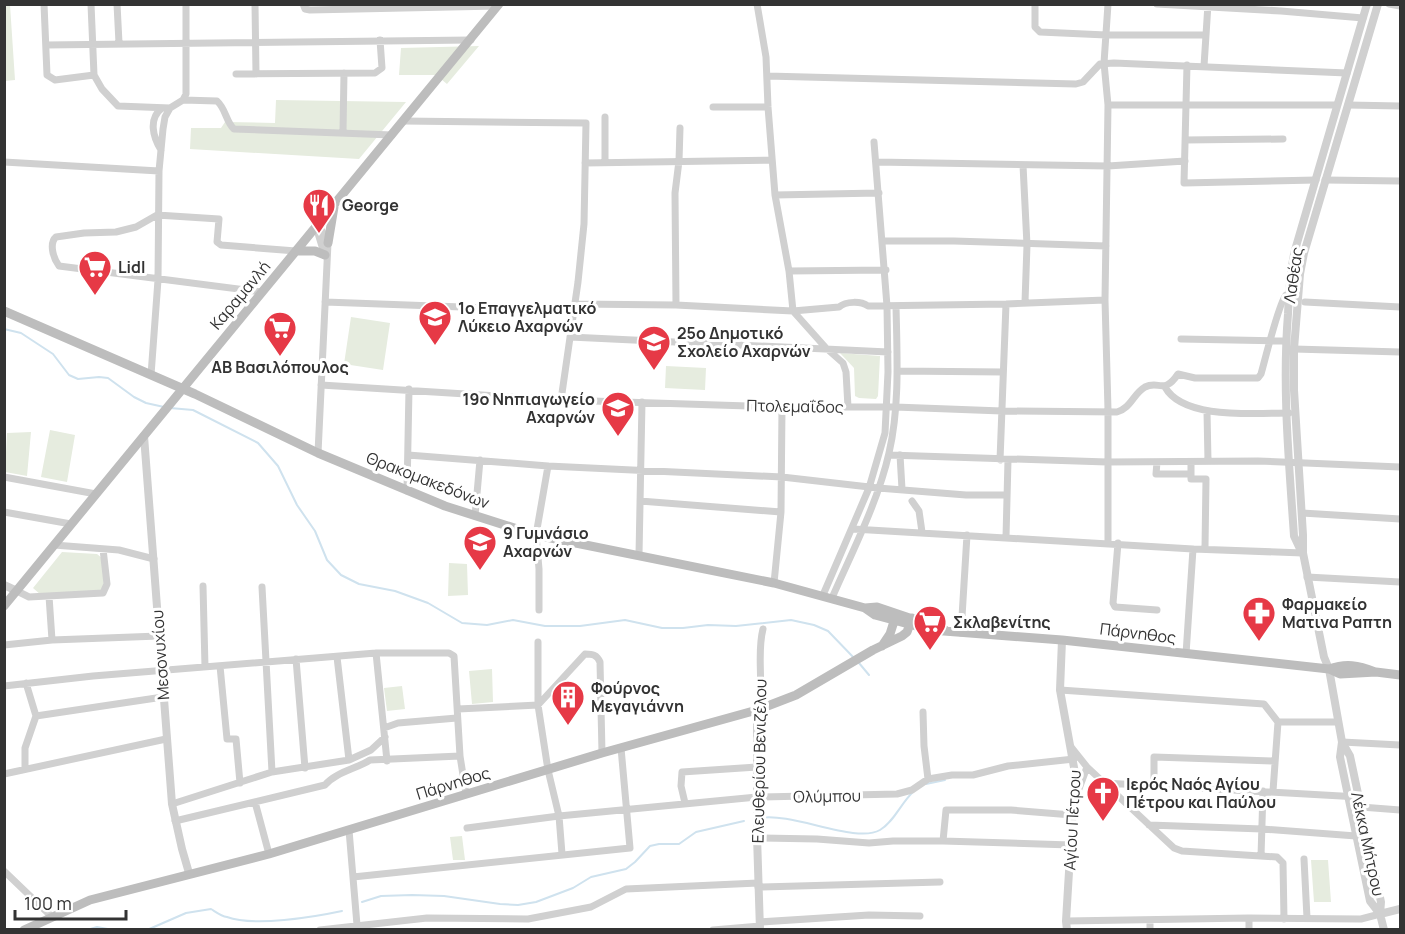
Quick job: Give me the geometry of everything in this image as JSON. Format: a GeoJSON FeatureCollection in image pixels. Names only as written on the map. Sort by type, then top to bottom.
{"type":"FeatureCollection","features":[{"type":"Feature","properties":{"kind":"main road","name":"Καραμανλή"},"geometry":{"type":"LineString","coordinates":[[4,606],[499,5]]}},
{"type":"Feature","properties":{"kind":"main road"},"geometry":{"type":"LineString","coordinates":[[328,243],[335,202]]}},
{"type":"Feature","properties":{"kind":"main road"},"geometry":{"type":"LineString","coordinates":[[296,251],[315,251],[326,258]]}},
{"type":"Feature","properties":{"kind":"main road","name":"Θρακομακεδόνων"},"geometry":{"type":"LineString","coordinates":[[4,311],[182,388],[318,453],[406,491],[475,516],[536,535],[774,583],[865,608],[875,615],[895,617]]}},
{"type":"Feature","properties":{"kind":"main road"},"geometry":{"type":"LineString","coordinates":[[882,646],[890,634],[895,617]]}},
{"type":"Feature","properties":{"kind":"main road","name":"Πάρνηθος"},"geometry":{"type":"LineString","coordinates":[[895,617],[961,633],[1062,640],[1329,669],[1340,674],[1376,672],[1401,675]]}},
{"type":"Feature","properties":{"kind":"main road","name":"Πάρνηθος"},"geometry":{"type":"LineString","coordinates":[[24,930],[90,900],[269,854],[603,753],[757,710],[796,695],[902,636],[911,621]]}},
{"type":"Feature","properties":{"kind":"street"},"geometry":{"type":"LineString","coordinates":[[44,4],[47,75],[50,79],[55,80],[94,75]]}},
{"type":"Feature","properties":{"kind":"street"},"geometry":{"type":"LineString","coordinates":[[91,4],[94,75],[102,89],[118,106],[166,108],[183,100],[217,101],[234,129],[392,135]]}},
{"type":"Feature","properties":{"kind":"street"},"geometry":{"type":"LineString","coordinates":[[117,4],[119,43]]}},
{"type":"Feature","properties":{"kind":"street"},"geometry":{"type":"LineString","coordinates":[[183,100],[186,94],[186,4]]}},
{"type":"Feature","properties":{"kind":"street"},"geometry":{"type":"LineString","coordinates":[[255,4],[256,74]]}},
{"type":"Feature","properties":{"kind":"street"},"geometry":{"type":"LineString","coordinates":[[303,4],[305,9],[310,10],[499,5]]}},
{"type":"Feature","properties":{"kind":"street"},"geometry":{"type":"LineString","coordinates":[[757,4],[768,76],[768,107],[776,195],[789,271],[793,311],[826,348],[843,363],[848,407]]}},
{"type":"Feature","properties":{"kind":"street"},"geometry":{"type":"LineString","coordinates":[[1035,4],[1035,27],[1040,32],[1106,35],[1206,35]]}},
{"type":"Feature","properties":{"kind":"street"},"geometry":{"type":"LineString","coordinates":[[1108,4],[1104,63],[1108,105],[1105,300],[1108,543]]}},
{"type":"Feature","properties":{"kind":"street"},"geometry":{"type":"LineString","coordinates":[[1157,4],[1281,8],[1363,18]]}},
{"type":"Feature","properties":{"kind":"street","name":"Λαθέας"},"geometry":{"type":"LineString","coordinates":[[1329,669],[1324,657],[1303,553],[1302,513],[1294,463],[1286,341],[1293,296],[1337,105],[1367,4]]}},
{"type":"Feature","properties":{"kind":"street","name":"Λαθέας"},"geometry":{"type":"LineString","coordinates":[[1321,180],[1348,105],[1378,4]]}},
{"type":"Feature","properties":{"kind":"street"},"geometry":{"type":"LineString","coordinates":[[1389,4],[1401,6]]}},
{"type":"Feature","properties":{"kind":"street"},"geometry":{"type":"LineString","coordinates":[[1204,66],[1208,5]]}},
{"type":"Feature","properties":{"kind":"street"},"geometry":{"type":"LineString","coordinates":[[236,74],[379,72],[382,68],[380,40]]}},
{"type":"Feature","properties":{"kind":"street"},"geometry":{"type":"LineString","coordinates":[[46,45],[471,40]]}},
{"type":"Feature","properties":{"kind":"street"},"geometry":{"type":"LineString","coordinates":[[768,76],[1076,84],[1083,82],[1100,64],[1104,63],[1347,73]]}},
{"type":"Feature","properties":{"kind":"street"},"geometry":{"type":"LineString","coordinates":[[1188,65],[1184,183],[1401,181]]}},
{"type":"Feature","properties":{"kind":"street"},"geometry":{"type":"LineString","coordinates":[[343,132],[344,73]]}},
{"type":"Feature","properties":{"kind":"street"},"geometry":{"type":"LineString","coordinates":[[1108,105],[1337,105]]}},
{"type":"Feature","properties":{"kind":"street"},"geometry":{"type":"LineString","coordinates":[[1348,105],[1401,106]]}},
{"type":"Feature","properties":{"kind":"street"},"geometry":{"type":"LineString","coordinates":[[713,107],[768,107]]}},
{"type":"Feature","properties":{"kind":"street"},"geometry":{"type":"LineString","coordinates":[[151,375],[158,280],[159,171],[166,108]]}},
{"type":"Feature","properties":{"kind":"street"},"geometry":{"type":"LineString","coordinates":[[604,162],[605,117]]}},
{"type":"Feature","properties":{"kind":"street"},"geometry":{"type":"LineString","coordinates":[[403,121],[586,123],[584,224],[561,400]]}},
{"type":"Feature","properties":{"kind":"street"},"geometry":{"type":"LineString","coordinates":[[676,305],[675,193],[680,128]]}},
{"type":"Feature","properties":{"kind":"street"},"geometry":{"type":"LineString","coordinates":[[1185,140],[1283,139]]}},
{"type":"Feature","properties":{"kind":"street"},"geometry":{"type":"LineString","coordinates":[[828,597],[862,529],[889,455],[891,407],[886,270],[874,142]]}},
{"type":"Feature","properties":{"kind":"street"},"geometry":{"type":"LineString","coordinates":[[585,163],[772,160]]}},
{"type":"Feature","properties":{"kind":"street"},"geometry":{"type":"LineString","coordinates":[[876,162],[1108,166],[1185,161]]}},
{"type":"Feature","properties":{"kind":"street"},"geometry":{"type":"LineString","coordinates":[[4,162],[159,171]]}},
{"type":"Feature","properties":{"kind":"street"},"geometry":{"type":"LineString","coordinates":[[1023,165],[1027,244],[1025,302]]}},
{"type":"Feature","properties":{"kind":"street"},"geometry":{"type":"LineString","coordinates":[[776,195],[879,193]]}},
{"type":"Feature","properties":{"kind":"street"},"geometry":{"type":"LineString","coordinates":[[262,292],[59,266],[53,252],[52,242],[56,237],[116,232],[136,227],[157,216],[219,219],[217,242],[221,245],[296,251]]}},
{"type":"Feature","properties":{"kind":"street"},"geometry":{"type":"LineString","coordinates":[[315,227],[322,231],[328,243],[318,453]]}},
{"type":"Feature","properties":{"kind":"street"},"geometry":{"type":"LineString","coordinates":[[315,227],[326,258]]}},
{"type":"Feature","properties":{"kind":"street"},"geometry":{"type":"LineString","coordinates":[[883,242],[954,241],[1106,246]]}},
{"type":"Feature","properties":{"kind":"street"},"geometry":{"type":"LineString","coordinates":[[789,271],[886,270]]}},
{"type":"Feature","properties":{"kind":"street"},"geometry":{"type":"LineString","coordinates":[[1271,340],[1281,301],[1286,295],[1293,296]]}},
{"type":"Feature","properties":{"kind":"street","name":"Λαθέας"},"geometry":{"type":"LineString","coordinates":[[1290,413],[1294,349],[1293,296]]}},
{"type":"Feature","properties":{"kind":"street"},"geometry":{"type":"LineString","coordinates":[[325,302],[574,307],[676,305],[793,311],[839,307],[845,303],[896,306],[1105,300]]}},
{"type":"Feature","properties":{"kind":"street"},"geometry":{"type":"LineString","coordinates":[[1305,302],[1401,308]]}},
{"type":"Feature","properties":{"kind":"street"},"geometry":{"type":"LineString","coordinates":[[1006,304],[1002,411],[1006,537]]}},
{"type":"Feature","properties":{"kind":"street"},"geometry":{"type":"LineString","coordinates":[[828,597],[869,488],[885,433],[897,371],[896,306]]}},
{"type":"Feature","properties":{"kind":"street"},"geometry":{"type":"LineString","coordinates":[[570,337],[888,352]]}},
{"type":"Feature","properties":{"kind":"street"},"geometry":{"type":"LineString","coordinates":[[1181,339],[1286,341]]}},
{"type":"Feature","properties":{"kind":"street","name":"Πτολεμαΐδος"},"geometry":{"type":"LineString","coordinates":[[321,385],[561,400],[782,407],[1117,411],[1124,410],[1148,386],[1165,387],[1178,374],[1195,378],[1258,378],[1271,340]]}},
{"type":"Feature","properties":{"kind":"street"},"geometry":{"type":"LineString","coordinates":[[1294,349],[1401,352]]}},
{"type":"Feature","properties":{"kind":"street"},"geometry":{"type":"LineString","coordinates":[[897,371],[1003,372]]}},
{"type":"Feature","properties":{"kind":"street"},"geometry":{"type":"LineString","coordinates":[[1165,387],[1176,400],[1206,412],[1290,413]]}},
{"type":"Feature","properties":{"kind":"street"},"geometry":{"type":"LineString","coordinates":[[406,491],[409,389]]}},
{"type":"Feature","properties":{"kind":"street"},"geometry":{"type":"LineString","coordinates":[[639,555],[642,402]]}},
{"type":"Feature","properties":{"kind":"street"},"geometry":{"type":"LineString","coordinates":[[774,583],[781,512],[782,407]]}},
{"type":"Feature","properties":{"kind":"street"},"geometry":{"type":"LineString","coordinates":[[1206,412],[1209,461]]}},
{"type":"Feature","properties":{"kind":"street","name":"Μεσονυχίου"},"geometry":{"type":"LineString","coordinates":[[144,436],[172,804],[189,873]]}},
{"type":"Feature","properties":{"kind":"street"},"geometry":{"type":"LineString","coordinates":[[408,455],[548,466],[782,477],[869,488],[966,495],[1006,495]]}},
{"type":"Feature","properties":{"kind":"street"},"geometry":{"type":"LineString","coordinates":[[889,455],[1004,460],[1191,463],[1209,461],[1401,467]]}},
{"type":"Feature","properties":{"kind":"street"},"geometry":{"type":"LineString","coordinates":[[900,455],[902,489]]}},
{"type":"Feature","properties":{"kind":"street"},"geometry":{"type":"LineString","coordinates":[[475,516],[480,460]]}},
{"type":"Feature","properties":{"kind":"street"},"geometry":{"type":"LineString","coordinates":[[1157,462],[1156,474],[1191,474]]}},
{"type":"Feature","properties":{"kind":"street"},"geometry":{"type":"LineString","coordinates":[[1191,463],[1191,479],[1206,479],[1205,548]]}},
{"type":"Feature","properties":{"kind":"street","name":"Λαθέας"},"geometry":{"type":"LineString","coordinates":[[1294,463],[1294,536],[1303,553]]}},
{"type":"Feature","properties":{"kind":"street"},"geometry":{"type":"LineString","coordinates":[[539,609],[536,535],[548,466]]}},
{"type":"Feature","properties":{"kind":"street"},"geometry":{"type":"LineString","coordinates":[[4,477],[96,494]]}},
{"type":"Feature","properties":{"kind":"street"},"geometry":{"type":"LineString","coordinates":[[640,501],[781,512]]}},
{"type":"Feature","properties":{"kind":"street"},"geometry":{"type":"LineString","coordinates":[[912,501],[919,511],[922,532]]}},
{"type":"Feature","properties":{"kind":"street"},"geometry":{"type":"LineString","coordinates":[[4,512],[71,524]]}},
{"type":"Feature","properties":{"kind":"street"},"geometry":{"type":"LineString","coordinates":[[1302,513],[1401,519]]}},
{"type":"Feature","properties":{"kind":"street"},"geometry":{"type":"LineString","coordinates":[[852,529],[1192,549],[1303,553]]}},
{"type":"Feature","properties":{"kind":"street"},"geometry":{"type":"LineString","coordinates":[[961,633],[967,535]]}},
{"type":"Feature","properties":{"kind":"street"},"geometry":{"type":"LineString","coordinates":[[1118,543],[1113,603],[1115,607],[1157,610]]}},
{"type":"Feature","properties":{"kind":"street"},"geometry":{"type":"LineString","coordinates":[[54,545],[128,551],[154,559]]}},
{"type":"Feature","properties":{"kind":"street"},"geometry":{"type":"LineString","coordinates":[[4,585],[29,597],[103,593],[106,587],[103,549]]}},
{"type":"Feature","properties":{"kind":"street"},"geometry":{"type":"LineString","coordinates":[[1186,654],[1192,549]]}},
{"type":"Feature","properties":{"kind":"street"},"geometry":{"type":"LineString","coordinates":[[1307,577],[1401,582]]}},
{"type":"Feature","properties":{"kind":"street"},"geometry":{"type":"LineString","coordinates":[[202,586],[205,667]]}},
{"type":"Feature","properties":{"kind":"street"},"geometry":{"type":"LineString","coordinates":[[262,587],[272,772]]}},
{"type":"Feature","properties":{"kind":"street"},"geometry":{"type":"LineString","coordinates":[[49,596],[52,640]]}},
{"type":"Feature","properties":{"kind":"street","name":"Ελευθερίου Βενιζέλου"},"geometry":{"type":"LineString","coordinates":[[760,926],[757,710],[762,691],[760,645],[763,629]]}},
{"type":"Feature","properties":{"kind":"street"},"geometry":{"type":"LineString","coordinates":[[4,645],[52,640],[159,636]]}},
{"type":"Feature","properties":{"kind":"street","name":"Αγίου Πέτρου"},"geometry":{"type":"LineString","coordinates":[[1062,640],[1060,690],[1076,773],[1066,925]]}},
{"type":"Feature","properties":{"kind":"street"},"geometry":{"type":"LineString","coordinates":[[538,642],[538,705],[548,770],[559,816],[562,854]]}},
{"type":"Feature","properties":{"kind":"street"},"geometry":{"type":"LineString","coordinates":[[376,653],[387,760]]}},
{"type":"Feature","properties":{"kind":"street"},"geometry":{"type":"LineString","coordinates":[[4,686],[162,670],[376,653],[449,653],[454,656],[460,756],[466,794]]}},
{"type":"Feature","properties":{"kind":"street"},"geometry":{"type":"LineString","coordinates":[[458,709],[538,705],[585,654],[592,654],[600,662],[603,753]]}},
{"type":"Feature","properties":{"kind":"street"},"geometry":{"type":"LineString","coordinates":[[337,657],[349,760]]}},
{"type":"Feature","properties":{"kind":"street"},"geometry":{"type":"LineString","coordinates":[[296,659],[305,768]]}},
{"type":"Feature","properties":{"kind":"street"},"geometry":{"type":"LineString","coordinates":[[220,666],[227,739],[236,739],[240,783]]}},
{"type":"Feature","properties":{"kind":"street","name":"Λέκκα Μήτρου"},"geometry":{"type":"LineString","coordinates":[[1329,669],[1342,742],[1350,756],[1381,902],[1380,914]]}},
{"type":"Feature","properties":{"kind":"street"},"geometry":{"type":"LineString","coordinates":[[26,683],[36,716],[25,748],[26,769]]}},
{"type":"Feature","properties":{"kind":"street"},"geometry":{"type":"LineString","coordinates":[[1060,690],[1264,704],[1278,722],[1274,791]]}},
{"type":"Feature","properties":{"kind":"street"},"geometry":{"type":"LineString","coordinates":[[36,716],[163,697]]}},
{"type":"Feature","properties":{"kind":"street"},"geometry":{"type":"LineString","coordinates":[[923,712],[928,779]]}},
{"type":"Feature","properties":{"kind":"street"},"geometry":{"type":"LineString","coordinates":[[384,728],[398,723],[457,718]]}},
{"type":"Feature","properties":{"kind":"street"},"geometry":{"type":"LineString","coordinates":[[1278,722],[1338,722]]}},
{"type":"Feature","properties":{"kind":"street"},"geometry":{"type":"LineString","coordinates":[[172,804],[272,772],[349,760],[371,750],[385,737]]}},
{"type":"Feature","properties":{"kind":"street"},"geometry":{"type":"LineString","coordinates":[[1069,738],[1071,748],[1087,767],[1174,848],[1182,851],[1277,857],[1283,863],[1284,919]]}},
{"type":"Feature","properties":{"kind":"street"},"geometry":{"type":"LineString","coordinates":[[4,774],[166,739]]}},
{"type":"Feature","properties":{"kind":"street"},"geometry":{"type":"LineString","coordinates":[[1342,742],[1401,745]]}},
{"type":"Feature","properties":{"kind":"street","name":"Λέκκα Μήτρου"},"geometry":{"type":"LineString","coordinates":[[1342,742],[1340,757],[1370,901],[1380,914]]}},
{"type":"Feature","properties":{"kind":"street"},"geometry":{"type":"LineString","coordinates":[[353,877],[630,848],[621,748]]}},
{"type":"Feature","properties":{"kind":"street"},"geometry":{"type":"LineString","coordinates":[[175,821],[325,785],[331,778],[360,767],[370,760],[460,756]]}},
{"type":"Feature","properties":{"kind":"street"},"geometry":{"type":"LineString","coordinates":[[1154,787],[1154,757],[1275,761]]}},
{"type":"Feature","properties":{"kind":"street","name":"Ολύμπου"},"geometry":{"type":"LineString","coordinates":[[467,828],[559,816],[757,797],[897,794],[912,790],[928,779],[973,774],[1008,766],[1074,759]]}},
{"type":"Feature","properties":{"kind":"street"},"geometry":{"type":"LineString","coordinates":[[685,803],[681,786],[682,772],[757,767]]}},
{"type":"Feature","properties":{"kind":"street"},"geometry":{"type":"LineString","coordinates":[[943,841],[946,810],[1011,810],[1072,815],[1075,798],[1087,767]]}},
{"type":"Feature","properties":{"kind":"street"},"geometry":{"type":"LineString","coordinates":[[1104,783],[1359,797]]}},
{"type":"Feature","properties":{"kind":"street"},"geometry":{"type":"LineString","coordinates":[[1262,856],[1263,791]]}},
{"type":"Feature","properties":{"kind":"street"},"geometry":{"type":"LineString","coordinates":[[255,802],[269,854]]}},
{"type":"Feature","properties":{"kind":"street"},"geometry":{"type":"LineString","coordinates":[[1361,807],[1401,810]]}},
{"type":"Feature","properties":{"kind":"street"},"geometry":{"type":"LineString","coordinates":[[1149,825],[1262,829],[1356,836]]}},
{"type":"Feature","properties":{"kind":"street"},"geometry":{"type":"LineString","coordinates":[[349,830],[357,925]]}},
{"type":"Feature","properties":{"kind":"street"},"geometry":{"type":"LineString","coordinates":[[758,838],[869,843],[943,841],[1071,845]]}},
{"type":"Feature","properties":{"kind":"street"},"geometry":{"type":"LineString","coordinates":[[1304,859],[1307,918]]}},
{"type":"Feature","properties":{"kind":"street"},"geometry":{"type":"LineString","coordinates":[[4,871],[51,916]]}},
{"type":"Feature","properties":{"kind":"street"},"geometry":{"type":"LineString","coordinates":[[320,930],[427,918],[497,920],[537,918],[591,907],[626,889],[940,882]]}},
{"type":"Feature","properties":{"kind":"street"},"geometry":{"type":"LineString","coordinates":[[1066,925],[1189,919],[1361,919],[1401,909]]}},
{"type":"Feature","properties":{"kind":"street"},"geometry":{"type":"LineString","coordinates":[[1380,914],[1384,930]]}},
{"type":"Feature","properties":{"kind":"street"},"geometry":{"type":"LineString","coordinates":[[714,930],[869,915],[920,916]]}},
{"type":"Feature","properties":{"kind":"street"},"geometry":{"type":"LineString","coordinates":[[1249,918],[1249,930]]}},
{"type":"Feature","properties":{"kind":"street"},"geometry":{"type":"LineString","coordinates":[[1189,919],[1189,930]]}},
{"type":"Feature","properties":{"kind":"street"},"geometry":{"type":"LineString","coordinates":[[1150,920],[1150,930]]}},
{"type":"Feature","properties":{"kind":"shaded area"},"geometry":{"type":"Polygon","coordinates":[[[5,4],[10,5],[15,80],[5,81],[5,4]]]}},
{"type":"Feature","properties":{"kind":"shaded area"},"geometry":{"type":"Polygon","coordinates":[[[479,46],[447,84],[436,75],[399,75],[401,48],[479,46]]]}},
{"type":"Feature","properties":{"kind":"shaded area"},"geometry":{"type":"Polygon","coordinates":[[[276,100],[406,102],[359,159],[190,149],[191,128],[221,128],[225,122],[275,123],[276,100]]]}},
{"type":"Feature","properties":{"kind":"shaded area"},"geometry":{"type":"Polygon","coordinates":[[[351,317],[390,323],[383,370],[344,364],[351,317]]]}},
{"type":"Feature","properties":{"kind":"shaded area"},"geometry":{"type":"Polygon","coordinates":[[[840,353],[880,356],[876,399],[855,396],[854,368],[840,353]]]}},
{"type":"Feature","properties":{"kind":"shaded area"},"geometry":{"type":"Polygon","coordinates":[[[666,366],[706,368],[705,390],[665,388],[666,366]]]}},
{"type":"Feature","properties":{"kind":"shaded area"},"geometry":{"type":"Polygon","coordinates":[[[50,430],[75,435],[67,482],[41,477],[50,430]]]}},
{"type":"Feature","properties":{"kind":"shaded area"},"geometry":{"type":"Polygon","coordinates":[[[31,432],[27,476],[5,472],[7,433],[31,432]]]}},
{"type":"Feature","properties":{"kind":"shaded area"},"geometry":{"type":"Polygon","coordinates":[[[62,552],[97,554],[103,559],[104,587],[100,592],[41,595],[33,588],[62,552]]]}},
{"type":"Feature","properties":{"kind":"shaded area"},"geometry":{"type":"Polygon","coordinates":[[[449,563],[467,564],[468,595],[448,596],[449,563]]]}},
{"type":"Feature","properties":{"kind":"shaded area"},"geometry":{"type":"Polygon","coordinates":[[[492,669],[493,702],[472,704],[469,671],[492,669]]]}},
{"type":"Feature","properties":{"kind":"shaded area"},"geometry":{"type":"Polygon","coordinates":[[[402,686],[405,709],[387,711],[384,688],[402,686]]]}},
{"type":"Feature","properties":{"kind":"shaded area"},"geometry":{"type":"Polygon","coordinates":[[[462,836],[465,860],[453,860],[450,837],[462,836]]]}},
{"type":"Feature","properties":{"kind":"shaded area"},"geometry":{"type":"Polygon","coordinates":[[[1311,860],[1328,860],[1331,902],[1314,902],[1311,860]]]}},
{"type":"Feature","properties":{"kind":"waterway"},"geometry":{"type":"LineString","coordinates":[[4,329],[21,333],[53,354],[69,375],[78,379],[108,378],[134,397],[146,403],[164,407]]}},
{"type":"Feature","properties":{"kind":"waterway"},"geometry":{"type":"LineString","coordinates":[[170,408],[193,410],[258,443],[278,466],[297,505],[315,531],[327,560],[341,575],[359,584],[395,591],[428,603],[462,623],[487,625],[513,620],[545,626],[580,626],[625,620],[662,628],[683,628],[708,625],[736,626],[791,620],[828,631],[855,659]]}},
{"type":"Feature","properties":{"kind":"waterway"},"geometry":{"type":"LineString","coordinates":[[859,663],[869,675]]}},
{"type":"Feature","properties":{"kind":"waterway"},"geometry":{"type":"LineString","coordinates":[[926,784],[945,780]]}},
{"type":"Feature","properties":{"kind":"waterway"},"geometry":{"type":"LineString","coordinates":[[760,818],[789,819],[840,831],[869,833],[885,827],[913,792]]}},
{"type":"Feature","properties":{"kind":"waterway"},"geometry":{"type":"LineString","coordinates":[[362,902],[381,896],[412,895],[444,896],[500,904],[518,905],[536,902],[573,888],[591,877],[626,869],[650,846],[679,844],[696,832],[744,821]]}},
{"type":"Feature","properties":{"kind":"waterway"},"geometry":{"type":"LineString","coordinates":[[147,930],[186,913],[211,909],[225,916],[252,921],[300,918],[342,911]]}},
{"type":"Feature","properties":{"kind":"waterway"},"geometry":{"type":"LineString","coordinates":[[87,930],[97,927],[113,930]]}},
{"type":"Feature","properties":{"kind":"place","name":"George"},"geometry":{"type":"Point","coordinates":[319,234]}},
{"type":"Feature","properties":{"kind":"place","name":"Lidl"},"geometry":{"type":"Point","coordinates":[95,296]}},
{"type":"Feature","properties":{"kind":"place","name":"1ο Επαγγελματικό Λύκειο Αχαρνών"},"geometry":{"type":"Point","coordinates":[435,346]}},
{"type":"Feature","properties":{"kind":"place","name":"ΑΒ Βασιλόπουλος"},"geometry":{"type":"Point","coordinates":[280,357]}},
{"type":"Feature","properties":{"kind":"place","name":"25ο Δημοτικό Σχολείο Αχαρνών"},"geometry":{"type":"Point","coordinates":[654,371]}},
{"type":"Feature","properties":{"kind":"place","name":"19ο Νηπιαγωγείο Αχαρνών"},"geometry":{"type":"Point","coordinates":[618,437]}},
{"type":"Feature","properties":{"kind":"place","name":"9 Γυμνάσιο Αχαρνών"},"geometry":{"type":"Point","coordinates":[480,571]}},
{"type":"Feature","properties":{"kind":"place","name":"Φαρμακείο Ματινα Ραπτη"},"geometry":{"type":"Point","coordinates":[1259,642]}},
{"type":"Feature","properties":{"kind":"place","name":"Σκλαβενίτης"},"geometry":{"type":"Point","coordinates":[930,651]}},
{"type":"Feature","properties":{"kind":"place","name":"Φούρνος Μεγαγιάννη"},"geometry":{"type":"Point","coordinates":[568,726]}},
{"type":"Feature","properties":{"kind":"place","name":"Ιερός Ναός Αγίου Πέτρου και Παύλου"},"geometry":{"type":"Point","coordinates":[1103,822]}}]}
